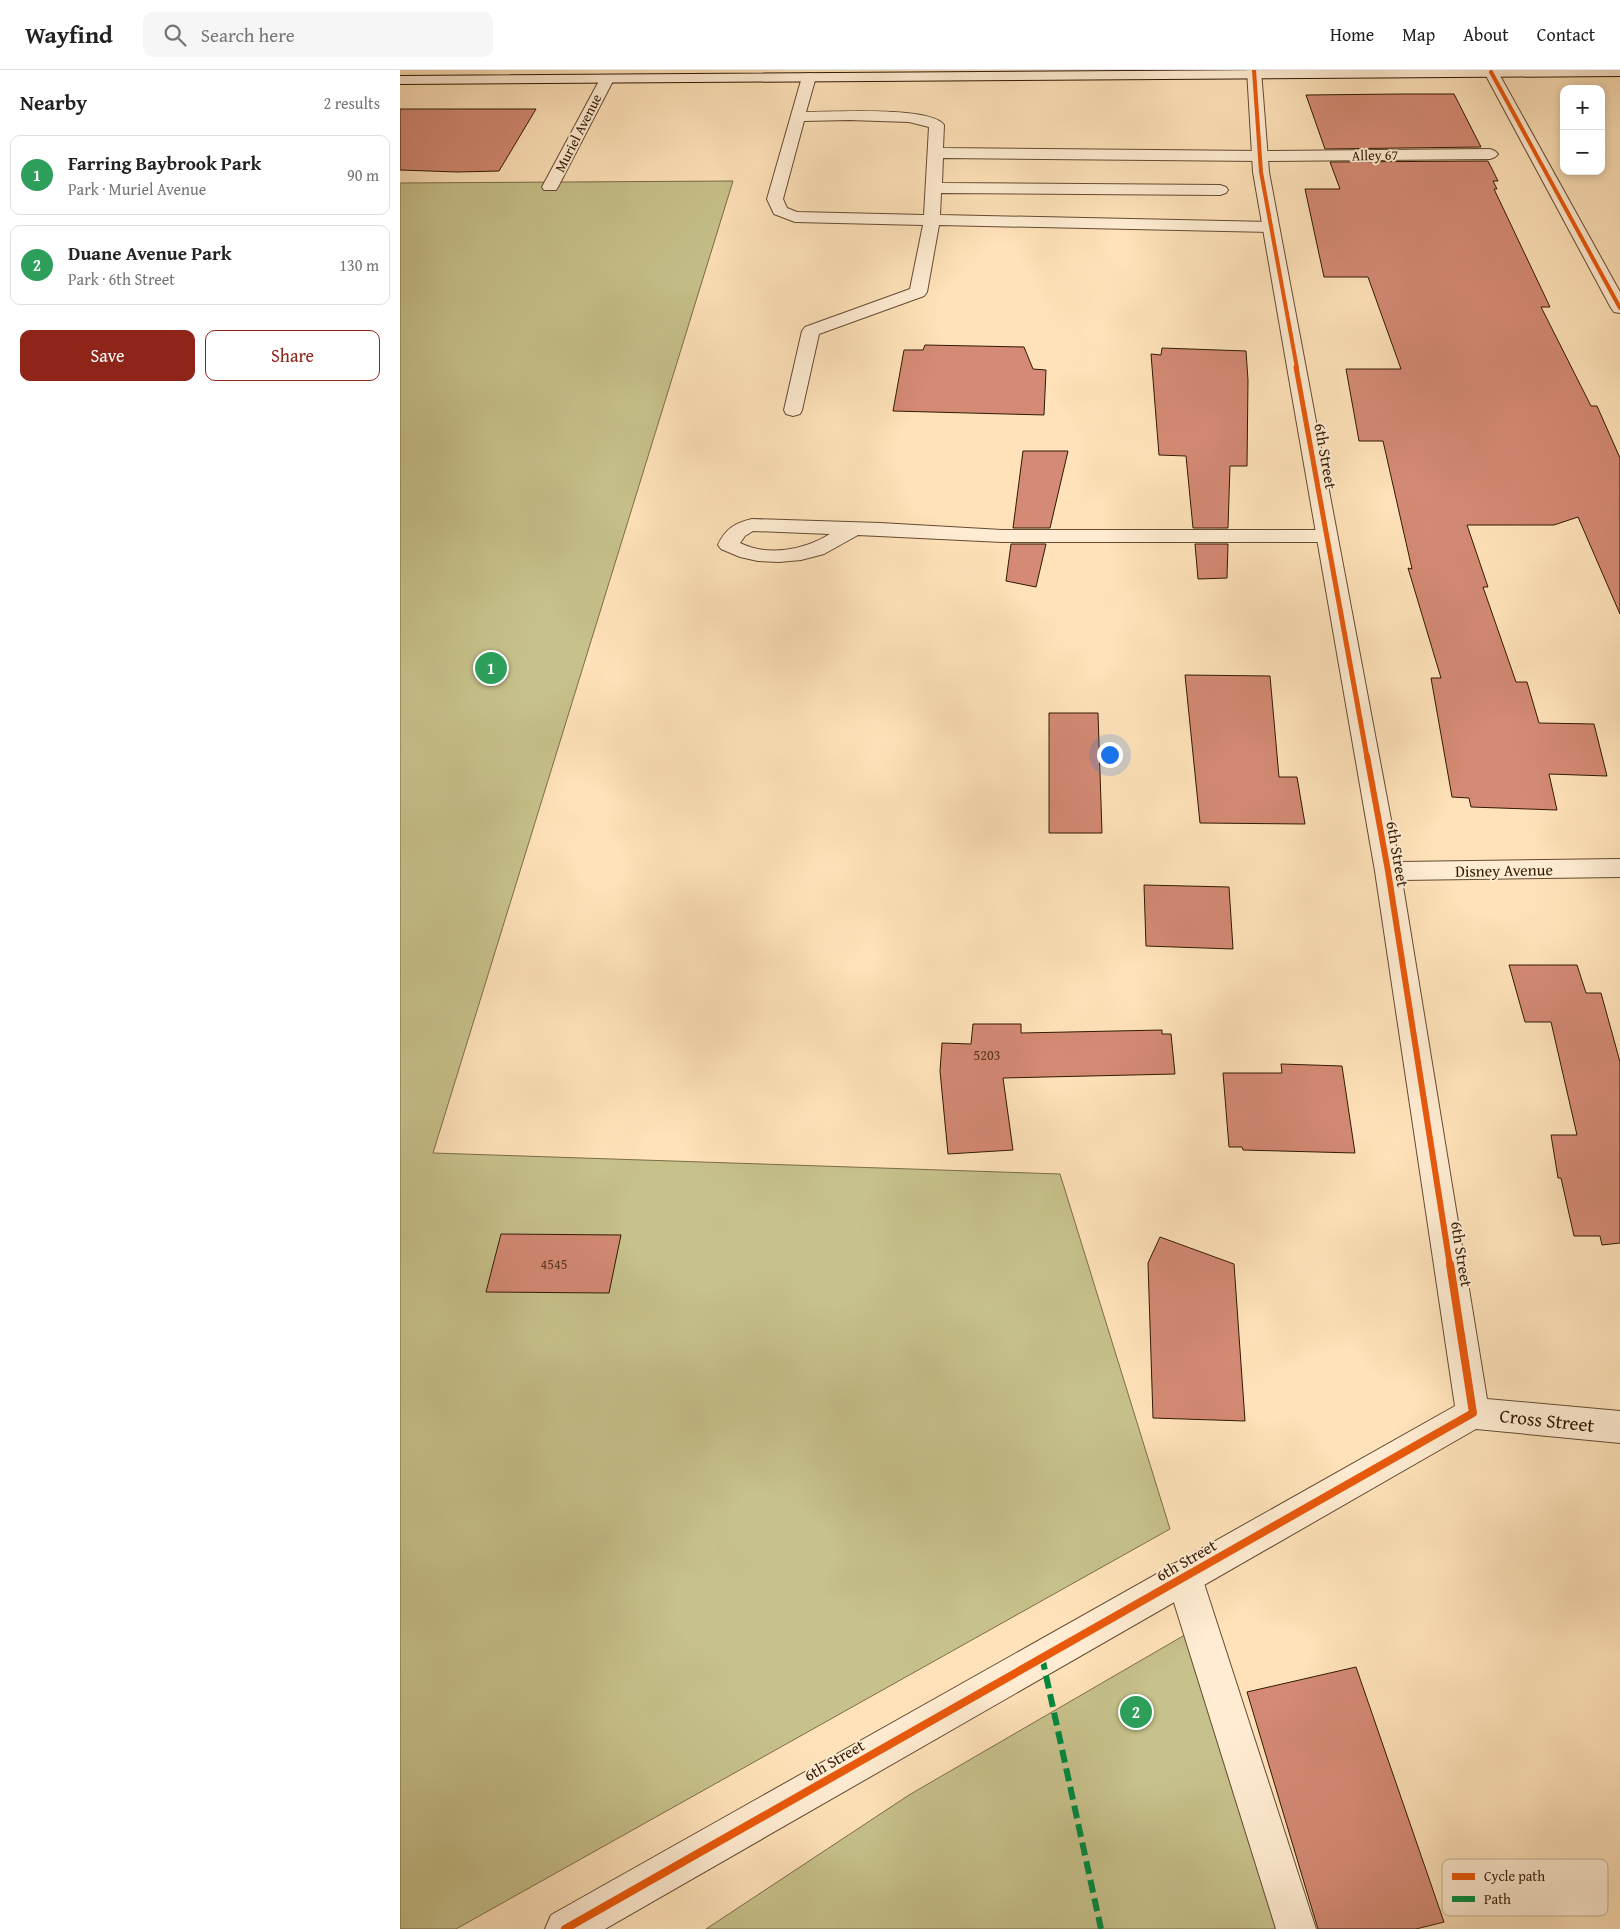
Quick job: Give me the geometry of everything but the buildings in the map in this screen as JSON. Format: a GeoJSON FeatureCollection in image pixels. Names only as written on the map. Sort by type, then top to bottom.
{"type":"FeatureCollection","features":[{"type":"Feature","properties":{"kind":"street"},"geometry":{"type":"LineString","coordinates":[[400,80],[1254,72],[1620,72]]}},
{"type":"Feature","properties":{"kind":"street","name":"6th Street"},"geometry":{"type":"LineString","coordinates":[[565,1929],[1473,1412],[1388,871],[1271,227],[1260,156],[1254,72]]}},
{"type":"Feature","properties":{"kind":"street"},"geometry":{"type":"LineString","coordinates":[[1491,72],[1620,308]]}},
{"type":"Feature","properties":{"kind":"street"},"geometry":{"type":"LineString","coordinates":[[809,77],[775,198],[780,211],[795,216],[1271,227]]}},
{"type":"Feature","properties":{"kind":"street","name":"Muriel Avenue"},"geometry":{"type":"LineString","coordinates":[[550,187],[607,79]]}},
{"type":"Feature","properties":{"kind":"street"},"geometry":{"type":"LineString","coordinates":[[793,410],[811,331],[918,292],[932,220],[938,125],[929,120],[910,117],[797,117]]}},
{"type":"Feature","properties":{"kind":"street","name":"Alley 67"},"geometry":{"type":"LineString","coordinates":[[936,153],[1260,156],[1490,154]]}},
{"type":"Feature","properties":{"kind":"street"},"geometry":{"type":"LineString","coordinates":[[934,188],[1220,190]]}},
{"type":"Feature","properties":{"kind":"street"},"geometry":{"type":"LineString","coordinates":[[852,528],[829,543],[812,551],[790,555],[755,555],[739,552],[728,545],[732,535],[744,527],[752,525],[852,528],[1002,536],[1327,536]]}},
{"type":"Feature","properties":{"kind":"street","name":"Disney Avenue"},"geometry":{"type":"LineString","coordinates":[[1388,871],[1620,868]]}},
{"type":"Feature","properties":{"kind":"street","name":"Cross Street"},"geometry":{"type":"LineString","coordinates":[[1473,1412],[1620,1427]]}},
{"type":"Feature","properties":{"kind":"street"},"geometry":{"type":"LineString","coordinates":[[1184,1577],[1296,1929]]}},
{"type":"Feature","properties":{"kind":"shaded area"},"geometry":{"type":"Polygon","coordinates":[[[733,181],[433,1153],[1060,1174],[1170,1529],[456,1929],[400,1929],[400,183],[733,181]]]}},
{"type":"Feature","properties":{"kind":"shaded area"},"geometry":{"type":"Polygon","coordinates":[[[1195,1629],[1284,1929],[706,1929],[909,1795],[1195,1629]]]}},
{"type":"Feature","properties":{"kind":"marked path"},"geometry":{"type":"LineString","coordinates":[[1042,1657],[1101,1929]]}},
{"type":"Feature","properties":{"kind":"cycle path"},"geometry":{"type":"LineString","coordinates":[[565,1929],[1473,1413],[1388,871],[1261,172],[1254,70]]}},
{"type":"Feature","properties":{"kind":"cycle path"},"geometry":{"type":"LineString","coordinates":[[1491,72],[1620,308]]}},
{"type":"Feature","properties":{"kind":"place","name":"Farring Baybrook Park"},"geometry":{"type":"Point","coordinates":[491,668]}},
{"type":"Feature","properties":{"kind":"place","name":"Duane Avenue Park"},"geometry":{"type":"Point","coordinates":[1136,1712]}}]}
